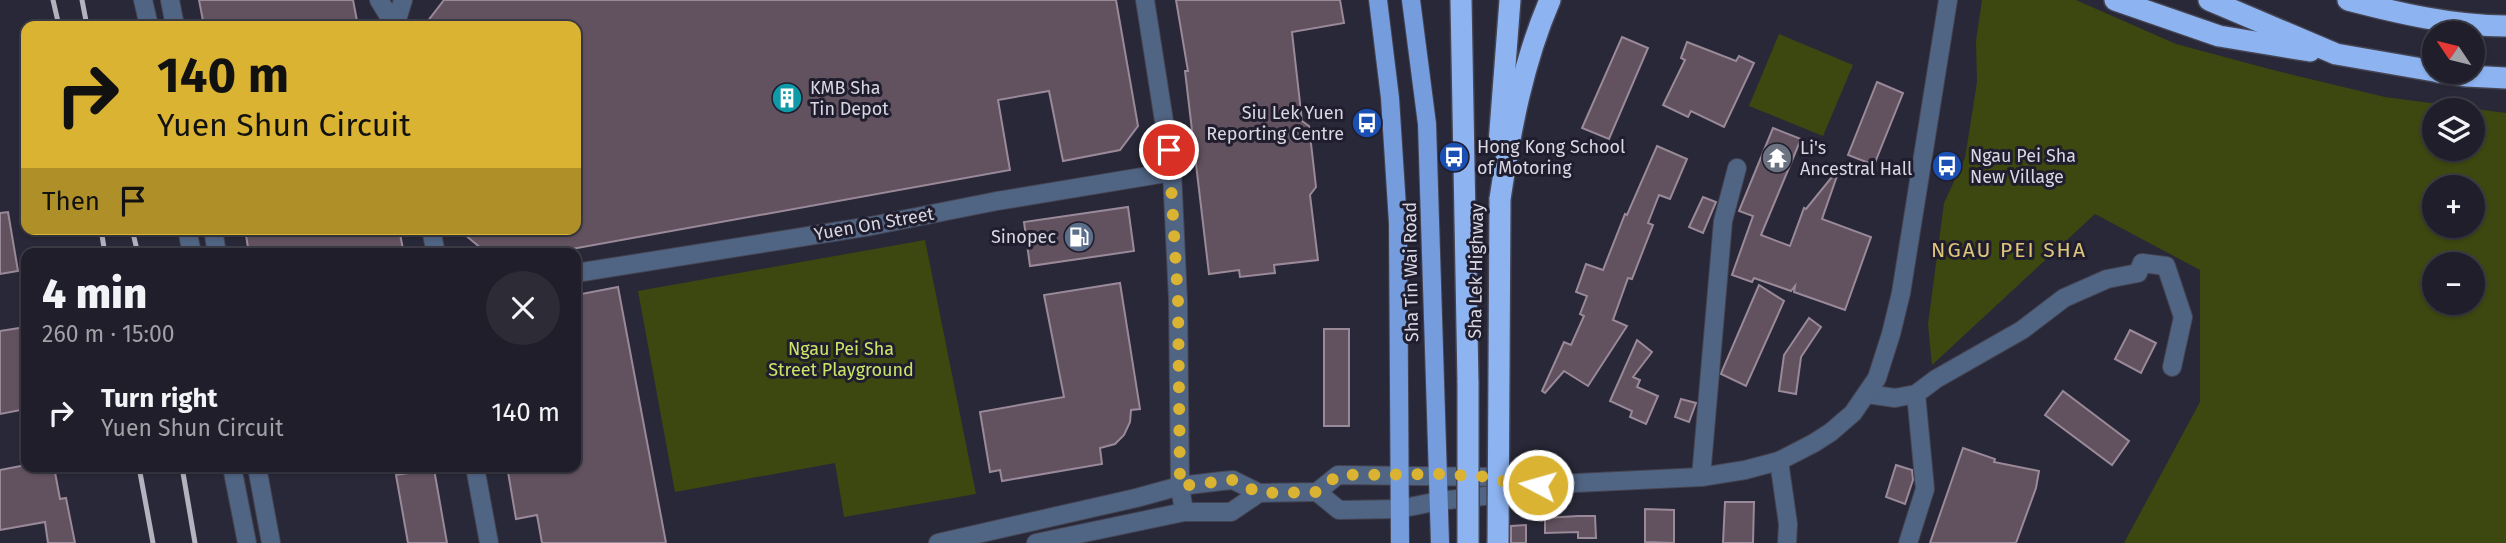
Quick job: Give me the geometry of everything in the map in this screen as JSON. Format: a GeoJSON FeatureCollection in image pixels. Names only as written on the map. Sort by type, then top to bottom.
{"type":"FeatureCollection","features":[{"type":"Feature","properties":{"kind":"highway"},"geometry":{"type":"LineString","coordinates":[[1452,0],[1460,37]]}},
{"type":"Feature","properties":{"kind":"highway","name":"Sha Lek Highway"},"geometry":{"type":"LineString","coordinates":[[1461,0],[1468,543]]}},
{"type":"Feature","properties":{"kind":"highway","name":"Sha Lek Highway"},"geometry":{"type":"LineString","coordinates":[[1498,543],[1499,137],[1510,0]]}},
{"type":"Feature","properties":{"kind":"highway"},"geometry":{"type":"LineString","coordinates":[[1500,199],[1508,145],[1525,75],[1538,29],[1550,0]]}},
{"type":"Feature","properties":{"kind":"highway"},"geometry":{"type":"LineString","coordinates":[[2115,0],[2219,36],[2422,69]]}},
{"type":"Feature","properties":{"kind":"highway"},"geometry":{"type":"LineString","coordinates":[[2209,0],[2336,54]]}},
{"type":"Feature","properties":{"kind":"highway"},"geometry":{"type":"LineString","coordinates":[[2347,0],[2426,18],[2506,26]]}},
{"type":"Feature","properties":{"kind":"highway"},"geometry":{"type":"LineString","coordinates":[[2485,77],[2506,78]]}},
{"type":"Feature","properties":{"kind":"main road","name":"Sha Tin Wai Road"},"geometry":{"type":"LineString","coordinates":[[1378,0],[1390,99],[1398,234],[1400,543]]}},
{"type":"Feature","properties":{"kind":"main road","name":"Sha Tin Wai Road"},"geometry":{"type":"LineString","coordinates":[[1411,0],[1427,124],[1440,543]]}},
{"type":"Feature","properties":{"kind":"street"},"geometry":{"type":"LineString","coordinates":[[143,0],[148,21]]}},
{"type":"Feature","properties":{"kind":"street"},"geometry":{"type":"LineString","coordinates":[[170,0],[174,21]]}},
{"type":"Feature","properties":{"kind":"street"},"geometry":{"type":"LineString","coordinates":[[379,0],[392,21]]}},
{"type":"Feature","properties":{"kind":"street"},"geometry":{"type":"LineString","coordinates":[[397,21],[403,0]]}},
{"type":"Feature","properties":{"kind":"street"},"geometry":{"type":"LineString","coordinates":[[1144,0],[1172,172],[1178,300],[1180,486],[1184,512]]}},
{"type":"Feature","properties":{"kind":"street"},"geometry":{"type":"LineString","coordinates":[[1317,492],[1339,510],[1399,509],[1493,495],[1514,486],[1701,477],[1779,461],[1831,432],[1853,413],[1867,394],[1885,359],[1900,293],[1948,0]]}},
{"type":"Feature","properties":{"kind":"street"},"geometry":{"type":"LineString","coordinates":[[1701,477],[1723,221],[1737,168]]}},
{"type":"Feature","properties":{"kind":"street","name":"Yuen On Street"},"geometry":{"type":"LineString","coordinates":[[581,272],[871,226],[997,201],[1172,172]]}},
{"type":"Feature","properties":{"kind":"street"},"geometry":{"type":"LineString","coordinates":[[1867,394],[1895,398],[1916,394],[1936,379],[2022,330],[2064,298],[2108,279],[2138,273],[2142,263],[2166,267],[2183,317],[2172,367]]}},
{"type":"Feature","properties":{"kind":"street"},"geometry":{"type":"LineString","coordinates":[[1908,543],[1925,489],[1916,394]]}},
{"type":"Feature","properties":{"kind":"street"},"geometry":{"type":"LineString","coordinates":[[1779,461],[1788,524],[1787,543]]}},
{"type":"Feature","properties":{"kind":"street"},"geometry":{"type":"LineString","coordinates":[[233,472],[247,543]]}},
{"type":"Feature","properties":{"kind":"street"},"geometry":{"type":"LineString","coordinates":[[258,472],[271,543]]}},
{"type":"Feature","properties":{"kind":"street"},"geometry":{"type":"LineString","coordinates":[[476,472],[489,543]]}},
{"type":"Feature","properties":{"kind":"street"},"geometry":{"type":"LineString","coordinates":[[938,543],[1180,486],[1233,480],[1259,493],[1317,492],[1338,475],[1437,474],[1494,477],[1514,486]]}},
{"type":"Feature","properties":{"kind":"street"},"geometry":{"type":"LineString","coordinates":[[1036,543],[1184,512],[1231,512],[1259,493]]}},
{"type":"Feature","properties":{"kind":"green space"},"geometry":{"type":"Polygon","coordinates":[[[1982,0],[2076,0],[2176,44],[2385,97],[2422,102],[2422,161],[2485,161],[2485,110],[2506,113],[2506,543],[2124,543],[2200,402],[2200,270],[2095,214],[1932,365],[1928,324],[1944,203],[1965,158],[1977,82],[1976,41],[1982,0]]]}},
{"type":"Feature","properties":{"kind":"green space"},"geometry":{"type":"Polygon","coordinates":[[[1779,34],[1853,65],[1823,136],[1749,106],[1779,34]]]}},
{"type":"Feature","properties":{"kind":"green space","name":"Ngau Pei Sha Street Playground"},"geometry":{"type":"Polygon","coordinates":[[[925,240],[976,494],[844,517],[835,463],[675,492],[638,291],[925,240]]]}},
{"type":"Feature","properties":{"kind":"building"},"geometry":{"type":"Polygon","coordinates":[[[199,0],[353,0],[357,21],[203,21],[199,0]]]}},
{"type":"Feature","properties":{"kind":"building","name":"KMB Sha Tin Depot"},"geometry":{"type":"Polygon","coordinates":[[[444,0],[1116,0],[1138,126],[1120,150],[1063,161],[1049,91],[998,100],[1010,170],[577,248],[481,248],[465,235],[581,235],[581,21],[428,21],[444,0]]]}},
{"type":"Feature","properties":{"kind":"building"},"geometry":{"type":"Polygon","coordinates":[[[1176,0],[1340,0],[1344,23],[1292,32],[1302,121],[1309,126],[1316,187],[1310,195],[1318,260],[1274,265],[1275,273],[1240,277],[1239,270],[1209,274],[1185,71],[1188,71],[1176,0]]]}},
{"type":"Feature","properties":{"kind":"building"},"geometry":{"type":"Polygon","coordinates":[[[1622,37],[1648,48],[1609,139],[1582,128],[1622,37]]]}},
{"type":"Feature","properties":{"kind":"building"},"geometry":{"type":"Polygon","coordinates":[[[1687,42],[1736,61],[1739,56],[1754,63],[1724,127],[1691,111],[1688,117],[1663,105],[1685,60],[1681,58],[1687,42]]]}},
{"type":"Feature","properties":{"kind":"building"},"geometry":{"type":"Polygon","coordinates":[[[1877,82],[1903,93],[1874,165],[1848,155],[1877,82]]]}},
{"type":"Feature","properties":{"kind":"building"},"geometry":{"type":"Polygon","coordinates":[[[1773,128],[1801,139],[1761,235],[1790,246],[1804,208],[1806,209],[1836,172],[1838,173],[1822,219],[1871,237],[1845,310],[1794,292],[1795,286],[1791,291],[1754,278],[1752,282],[1732,275],[1753,216],[1739,211],[1773,128]]]}},
{"type":"Feature","properties":{"kind":"building"},"geometry":{"type":"Polygon","coordinates":[[[1657,146],[1687,159],[1670,199],[1659,195],[1648,223],[1653,225],[1632,279],[1628,278],[1613,320],[1627,326],[1588,386],[1564,371],[1545,393],[1542,391],[1564,342],[1571,345],[1584,316],[1580,314],[1587,296],[1576,292],[1586,264],[1603,270],[1625,214],[1627,215],[1657,146]]]}},
{"type":"Feature","properties":{"kind":"building"},"geometry":{"type":"Polygon","coordinates":[[[1703,197],[1716,202],[1703,233],[1689,227],[1703,197]]]}},
{"type":"Feature","properties":{"kind":"building","name":"Sinopec"},"geometry":{"type":"Polygon","coordinates":[[[1128,207],[1134,251],[1030,266],[1024,222],[1128,207]]]}},
{"type":"Feature","properties":{"kind":"building"},"geometry":{"type":"Polygon","coordinates":[[[8,212],[18,271],[0,274],[0,213],[8,212]]]}},
{"type":"Feature","properties":{"kind":"building"},"geometry":{"type":"Polygon","coordinates":[[[246,235],[400,235],[403,248],[248,248],[246,235]]]}},
{"type":"Feature","properties":{"kind":"building"},"geometry":{"type":"Polygon","coordinates":[[[1120,283],[1140,409],[1131,410],[1130,422],[1124,435],[1115,444],[1100,448],[1102,464],[1002,481],[1000,470],[990,472],[980,412],[1064,397],[1044,295],[1120,283]]]}},
{"type":"Feature","properties":{"kind":"building"},"geometry":{"type":"Polygon","coordinates":[[[1759,285],[1784,301],[1746,386],[1721,374],[1759,285]]]}},
{"type":"Feature","properties":{"kind":"building"},"geometry":{"type":"Polygon","coordinates":[[[618,287],[666,543],[542,543],[537,515],[516,519],[508,472],[581,472],[581,294],[618,287]]]}},
{"type":"Feature","properties":{"kind":"building"},"geometry":{"type":"Polygon","coordinates":[[[1809,318],[1821,327],[1801,357],[1796,394],[1779,391],[1784,355],[1809,318]]]}},
{"type":"Feature","properties":{"kind":"building"},"geometry":{"type":"Polygon","coordinates":[[[21,328],[21,410],[0,414],[0,331],[21,328]]]}},
{"type":"Feature","properties":{"kind":"building"},"geometry":{"type":"Polygon","coordinates":[[[1324,329],[1349,329],[1349,426],[1324,426],[1324,329]]]}},
{"type":"Feature","properties":{"kind":"building"},"geometry":{"type":"Polygon","coordinates":[[[2130,330],[2156,343],[2141,373],[2115,359],[2130,330]]]}},
{"type":"Feature","properties":{"kind":"building"},"geometry":{"type":"Polygon","coordinates":[[[1637,340],[1652,352],[1633,377],[1640,380],[1637,387],[1658,396],[1646,424],[1630,417],[1632,411],[1610,401],[1637,340]]]}},
{"type":"Feature","properties":{"kind":"building"},"geometry":{"type":"Polygon","coordinates":[[[2063,391],[2129,441],[2112,465],[2045,415],[2063,391]]]}},
{"type":"Feature","properties":{"kind":"building"},"geometry":{"type":"Polygon","coordinates":[[[1681,399],[1696,403],[1689,422],[1675,417],[1681,399]]]}},
{"type":"Feature","properties":{"kind":"building"},"geometry":{"type":"Polygon","coordinates":[[[1963,448],[1995,459],[1994,462],[2039,471],[2036,488],[2016,543],[1930,543],[1963,448]]]}},
{"type":"Feature","properties":{"kind":"building"},"geometry":{"type":"Polygon","coordinates":[[[1896,465],[1912,470],[1913,480],[1905,504],[1886,497],[1896,465]]]}},
{"type":"Feature","properties":{"kind":"building"},"geometry":{"type":"Polygon","coordinates":[[[21,466],[21,472],[55,472],[60,499],[66,498],[75,543],[48,543],[45,522],[0,530],[0,470],[21,466]]]}},
{"type":"Feature","properties":{"kind":"building"},"geometry":{"type":"Polygon","coordinates":[[[435,472],[447,543],[408,543],[396,475],[435,472]]]}},
{"type":"Feature","properties":{"kind":"building"},"geometry":{"type":"Polygon","coordinates":[[[1725,502],[1754,502],[1753,543],[1723,543],[1725,502]]]}},
{"type":"Feature","properties":{"kind":"building"},"geometry":{"type":"Polygon","coordinates":[[[1645,509],[1674,510],[1674,543],[1645,542],[1645,509]]]}},
{"type":"Feature","properties":{"kind":"building"},"geometry":{"type":"Polygon","coordinates":[[[1595,516],[1596,538],[1578,538],[1578,532],[1545,533],[1545,518],[1595,516]]]}},
{"type":"Feature","properties":{"kind":"building"},"geometry":{"type":"Polygon","coordinates":[[[1526,525],[1526,543],[1511,543],[1511,526],[1526,525]]]}},
{"type":"Feature","properties":{"kind":"railway"},"geometry":{"type":"LineString","coordinates":[[53,0],[58,21]]}},
{"type":"Feature","properties":{"kind":"railway"},"geometry":{"type":"LineString","coordinates":[[82,0],[86,21]]}},
{"type":"Feature","properties":{"kind":"railway"},"geometry":{"type":"LineString","coordinates":[[102,235],[104,248]]}},
{"type":"Feature","properties":{"kind":"railway"},"geometry":{"type":"LineString","coordinates":[[133,235],[137,248]]}},
{"type":"Feature","properties":{"kind":"railway"},"geometry":{"type":"LineString","coordinates":[[140,472],[153,543]]}},
{"type":"Feature","properties":{"kind":"railway"},"geometry":{"type":"LineString","coordinates":[[183,472],[195,543]]}},
{"type":"Feature","properties":{"kind":"place","name":"KMB Sha Tin Depot"},"geometry":{"type":"Point","coordinates":[787,98]}},
{"type":"Feature","properties":{"kind":"place","name":"Siu Lek Yuen Reporting Centre"},"geometry":{"type":"Point","coordinates":[1367,123]}},
{"type":"Feature","properties":{"kind":"place","name":"Hong Kong School of Motoring"},"geometry":{"type":"Point","coordinates":[1454,157]}},
{"type":"Feature","properties":{"kind":"place","name":"Li's Ancestral Hall"},"geometry":{"type":"Point","coordinates":[1777,158]}},
{"type":"Feature","properties":{"kind":"place","name":"Ngau Pei Sha New Village"},"geometry":{"type":"Point","coordinates":[1947,166]}},
{"type":"Feature","properties":{"kind":"place","name":"Sinopec"},"geometry":{"type":"Point","coordinates":[1079,237]}},
{"type":"Feature","properties":{"kind":"district","name":"NGAU PEI SHA"},"geometry":{"type":"Point","coordinates":[2009,250]}},
{"type":"Feature","properties":{"kind":"route"},"geometry":{"type":"LineString","coordinates":[[1169,150],[1178,300],[1180,486],[1233,480],[1259,493],[1317,492],[1338,475],[1437,474],[1494,477],[1514,486],[1538,485]]}}]}
